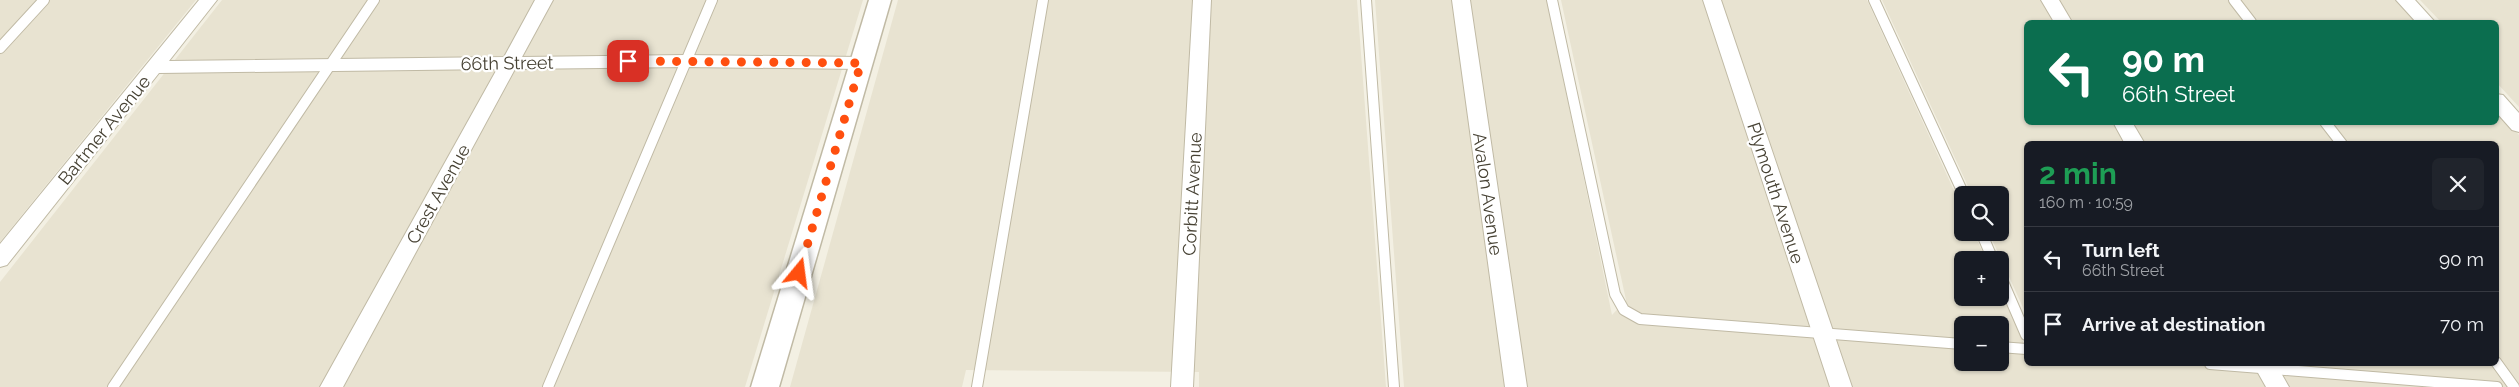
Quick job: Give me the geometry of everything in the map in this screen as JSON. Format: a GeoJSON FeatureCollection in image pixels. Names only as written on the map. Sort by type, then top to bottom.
{"type":"FeatureCollection","features":[{"type":"Feature","properties":{"kind":"street","name":"Bartmer Avenue"},"geometry":{"type":"LineString","coordinates":[[0,259],[208,0]]}},
{"type":"Feature","properties":{"kind":"street","name":"Crest Avenue"},"geometry":{"type":"LineString","coordinates":[[331,387],[544,0]]}},
{"type":"Feature","properties":{"kind":"street"},"geometry":{"type":"LineString","coordinates":[[765,387],[880,0]]}},
{"type":"Feature","properties":{"kind":"street","name":"Corbitt Avenue"},"geometry":{"type":"LineString","coordinates":[[1182,387],[1202,0]]}},
{"type":"Feature","properties":{"kind":"street","name":"Avalon Avenue"},"geometry":{"type":"LineString","coordinates":[[1461,0],[1516,387]]}},
{"type":"Feature","properties":{"kind":"street","name":"Plymouth Avenue"},"geometry":{"type":"LineString","coordinates":[[1712,0],[1841,387]]}},
{"type":"Feature","properties":{"kind":"street"},"geometry":{"type":"LineString","coordinates":[[2050,0],[2062,20]]}},
{"type":"Feature","properties":{"kind":"street"},"geometry":{"type":"LineString","coordinates":[[2405,0],[2424,20]]}},
{"type":"Feature","properties":{"kind":"street","name":"66th Street"},"geometry":{"type":"LineString","coordinates":[[154,67],[329,67],[510,62],[687,61],[861,63]]}},
{"type":"Feature","properties":{"kind":"street"},"geometry":{"type":"LineString","coordinates":[[2499,103],[2519,125]]}},
{"type":"Feature","properties":{"kind":"street"},"geometry":{"type":"LineString","coordinates":[[2124,125],[2133,141]]}},
{"type":"Feature","properties":{"kind":"lane"},"geometry":{"type":"LineString","coordinates":[[0,48],[44,0]]}},
{"type":"Feature","properties":{"kind":"lane"},"geometry":{"type":"LineString","coordinates":[[113,387],[374,0]]}},
{"type":"Feature","properties":{"kind":"lane"},"geometry":{"type":"LineString","coordinates":[[548,387],[712,0]]}},
{"type":"Feature","properties":{"kind":"lane"},"geometry":{"type":"LineString","coordinates":[[977,387],[1042,0]]}},
{"type":"Feature","properties":{"kind":"lane"},"geometry":{"type":"LineString","coordinates":[[1366,0],[1394,387]]}},
{"type":"Feature","properties":{"kind":"lane"},"geometry":{"type":"LineString","coordinates":[[1552,0],[1619,305],[1627,314],[1640,319],[1954,343]]}},
{"type":"Feature","properties":{"kind":"lane"},"geometry":{"type":"LineString","coordinates":[[1874,0],[1960,186]]}},
{"type":"Feature","properties":{"kind":"lane"},"geometry":{"type":"LineString","coordinates":[[2234,0],[2249,20]]}},
{"type":"Feature","properties":{"kind":"lane"},"geometry":{"type":"LineString","coordinates":[[2328,125],[2340,141]]}},
{"type":"Feature","properties":{"kind":"lane"},"geometry":{"type":"LineString","coordinates":[[2009,297],[2024,331]]}},
{"type":"Feature","properties":{"kind":"lane"},"geometry":{"type":"LineString","coordinates":[[2009,348],[2024,349]]}},
{"type":"Feature","properties":{"kind":"lane"},"geometry":{"type":"LineString","coordinates":[[2223,366],[2269,373],[2498,387]]}},
{"type":"Feature","properties":{"kind":"lane"},"geometry":{"type":"LineString","coordinates":[[2499,366],[2514,387]]}},
{"type":"Feature","properties":{"kind":"shaded area"},"geometry":{"type":"Polygon","coordinates":[[[0,0],[196,0],[0,242],[0,0]]]}},
{"type":"Feature","properties":{"kind":"shaded area"},"geometry":{"type":"Polygon","coordinates":[[[222,0],[863,0],[745,387],[0,387],[0,282],[222,0]]]}},
{"type":"Feature","properties":{"kind":"shaded area"},"geometry":{"type":"Polygon","coordinates":[[[898,0],[1357,0],[1386,387],[1199,387],[1199,372],[966,370],[962,387],[790,387],[898,0]]]}},
{"type":"Feature","properties":{"kind":"shaded area"},"geometry":{"type":"Polygon","coordinates":[[[1375,0],[1547,0],[1612,315],[1626,300],[1561,0],[1867,0],[1954,190],[1954,241],[1978,241],[1982,251],[1954,251],[1954,306],[2007,306],[2024,344],[2024,366],[2499,366],[2499,141],[2024,141],[2024,310],[2009,277],[2009,251],[1997,251],[1993,241],[2009,241],[2009,186],[1968,186],[1882,0],[2397,0],[2416,20],[2024,20],[2024,125],[2499,125],[2499,113],[2519,135],[2519,387],[1404,387],[1375,0]]]}},
{"type":"Feature","properties":{"kind":"shaded area"},"geometry":{"type":"Polygon","coordinates":[[[2420,0],[2519,0],[2519,107],[2499,85],[2499,20],[2439,20],[2420,0]]]}},
{"type":"Feature","properties":{"kind":"route"},"geometry":{"type":"LineString","coordinates":[[628,61],[861,63],[799,273]]}}]}
